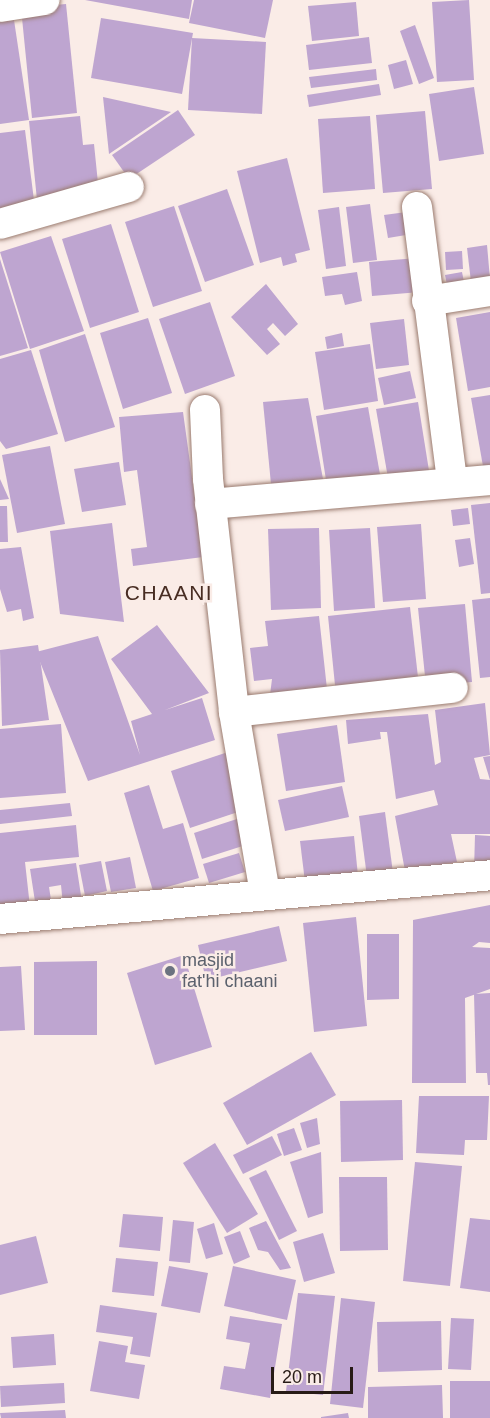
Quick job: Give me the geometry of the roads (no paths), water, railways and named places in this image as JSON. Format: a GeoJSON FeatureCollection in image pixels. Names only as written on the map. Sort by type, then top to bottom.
{"type":"FeatureCollection","features":[{"type":"Feature","properties":{"kind":"street"},"geometry":{"type":"LineString","coordinates":[[0,7],[44,0]]}},
{"type":"Feature","properties":{"kind":"street"},"geometry":{"type":"LineString","coordinates":[[0,224],[129,187]]}},
{"type":"Feature","properties":{"kind":"street"},"geometry":{"type":"LineString","coordinates":[[417,207],[427,301],[452,480]]}},
{"type":"Feature","properties":{"kind":"street"},"geometry":{"type":"LineString","coordinates":[[427,301],[490,291]]}},
{"type":"Feature","properties":{"kind":"street"},"geometry":{"type":"LineString","coordinates":[[205,410],[210,504],[234,712],[265,893]]}},
{"type":"Feature","properties":{"kind":"street"},"geometry":{"type":"LineString","coordinates":[[210,504],[452,480],[490,480]]}},
{"type":"Feature","properties":{"kind":"street"},"geometry":{"type":"LineString","coordinates":[[234,712],[453,688]]}},
{"type":"Feature","properties":{"kind":"street"},"geometry":{"type":"LineString","coordinates":[[0,920],[265,893],[490,875]]}},
{"type":"Feature","properties":{"kind":"place","name":"masjid fat'hi chaani"},"geometry":{"type":"Point","coordinates":[170,971]}},
{"type":"Feature","properties":{"kind":"district","name":"CHAANI"},"geometry":{"type":"Point","coordinates":[169,593]}}]}
